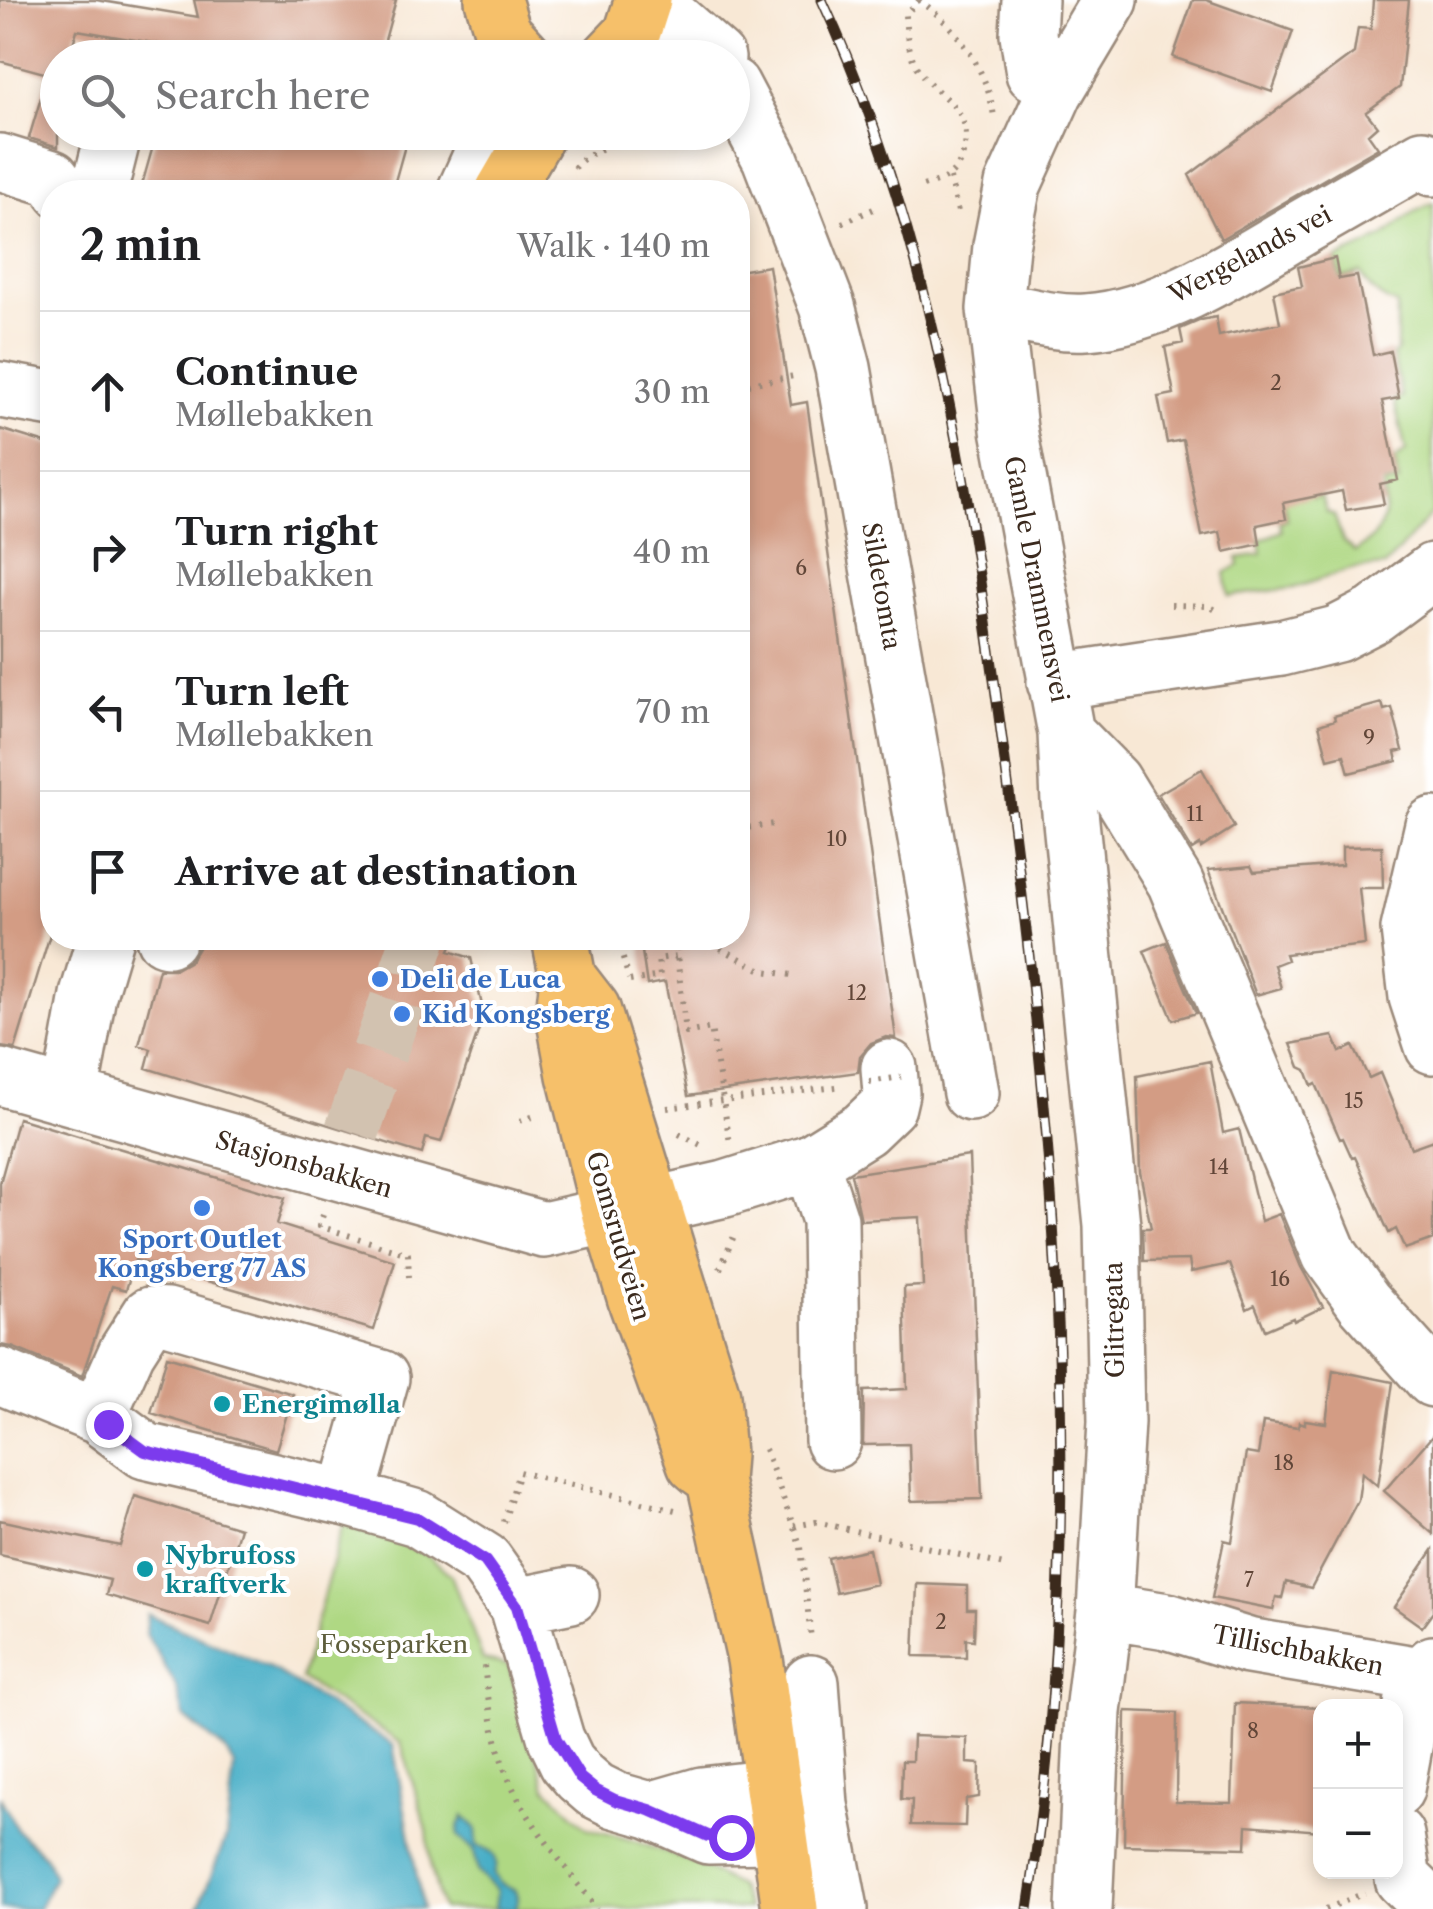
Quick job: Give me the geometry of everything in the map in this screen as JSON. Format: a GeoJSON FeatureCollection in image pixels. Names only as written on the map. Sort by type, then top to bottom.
{"type":"FeatureCollection","features":[{"type":"Feature","properties":{"kind":"main road"},"geometry":{"type":"LineString","coordinates":[[628,40],[643,0]]}},
{"type":"Feature","properties":{"kind":"main road","name":"Gomsrudveien"},"geometry":{"type":"LineString","coordinates":[[564,958],[564,1015],[575,1075],[631,1210],[702,1498],[755,1659],[790,1909]]}},
{"type":"Feature","properties":{"kind":"street","name":"Sildetomta"},"geometry":{"type":"LineString","coordinates":[[651,0],[689,40]]}},
{"type":"Feature","properties":{"kind":"street"},"geometry":{"type":"LineString","coordinates":[[1030,0],[1028,34],[1034,73]]}},
{"type":"Feature","properties":{"kind":"street","name":"Gamle Drammensvei"},"geometry":{"type":"LineString","coordinates":[[1110,0],[1054,92],[1014,185],[1000,246],[996,308],[1009,429],[1061,708],[1113,781],[1175,882],[1330,1255],[1364,1302],[1433,1379]]}},
{"type":"Feature","properties":{"kind":"street","name":"Sildetomta"},"geometry":{"type":"LineString","coordinates":[[750,120],[770,158],[827,306],[843,368],[971,1093]]}},
{"type":"Feature","properties":{"kind":"street"},"geometry":{"type":"LineString","coordinates":[[102,180],[110,150]]}},
{"type":"Feature","properties":{"kind":"street","name":"Wergelands vei"},"geometry":{"type":"LineString","coordinates":[[996,308],[1037,318],[1087,322],[1165,300],[1240,264],[1430,158]]}},
{"type":"Feature","properties":{"kind":"street"},"geometry":{"type":"LineString","coordinates":[[0,162],[54,180]]}},
{"type":"Feature","properties":{"kind":"street"},"geometry":{"type":"LineString","coordinates":[[483,180],[511,162]]}},
{"type":"Feature","properties":{"kind":"street"},"geometry":{"type":"LineString","coordinates":[[0,390],[40,398]]}},
{"type":"Feature","properties":{"kind":"street"},"geometry":{"type":"LineString","coordinates":[[1061,708],[1337,634],[1374,615],[1433,571]]}},
{"type":"Feature","properties":{"kind":"street","name":"Glitregata"},"geometry":{"type":"LineString","coordinates":[[1061,708],[1112,1225],[1116,1422],[1105,1611],[1093,1712],[1084,1909]]}},
{"type":"Feature","properties":{"kind":"street"},"geometry":{"type":"LineString","coordinates":[[1433,825],[1409,928],[1417,997],[1433,1046]]}},
{"type":"Feature","properties":{"kind":"street"},"geometry":{"type":"LineString","coordinates":[[70,1095],[88,995],[101,950]]}},
{"type":"Feature","properties":{"kind":"street","name":"Stasjonsbakken"},"geometry":{"type":"LineString","coordinates":[[0,1077],[346,1153],[544,1230],[725,1188],[811,1162],[864,1129],[888,1106],[891,1093],[886,1076]]}},
{"type":"Feature","properties":{"kind":"street"},"geometry":{"type":"LineString","coordinates":[[811,1162],[830,1220],[833,1441]]}},
{"type":"Feature","properties":{"kind":"street"},"geometry":{"type":"LineString","coordinates":[[98,1416],[127,1352],[150,1315],[167,1316],[382,1378],[348,1498]]}},
{"type":"Feature","properties":{"kind":"street"},"geometry":{"type":"LineString","coordinates":[[0,1376],[98,1416],[145,1451],[417,1518],[485,1561],[517,1606],[556,1739],[567,1762],[595,1790],[650,1810],[702,1796],[777,1811]]}},
{"type":"Feature","properties":{"kind":"street"},"geometry":{"type":"LineString","coordinates":[[517,1606],[571,1594]]}},
{"type":"Feature","properties":{"kind":"street","name":"Tillischbakken"},"geometry":{"type":"LineString","coordinates":[[1105,1611],[1167,1621],[1248,1646],[1431,1672]]}},
{"type":"Feature","properties":{"kind":"street"},"geometry":{"type":"LineString","coordinates":[[1403,1752],[1413,1700],[1431,1672]]}},
{"type":"Feature","properties":{"kind":"street"},"geometry":{"type":"LineString","coordinates":[[812,1683],[820,1805],[840,1909]]}},
{"type":"Feature","properties":{"kind":"street"},"geometry":{"type":"LineString","coordinates":[[1403,1873],[1433,1908]]}},
{"type":"Feature","properties":{"kind":"path"},"geometry":{"type":"LineString","coordinates":[[923,186],[950,178],[960,166],[967,141],[966,124],[958,112],[915,64],[905,15],[919,0],[956,33],[975,62],[991,93],[994,124]]}},
{"type":"Feature","properties":{"kind":"path"},"geometry":{"type":"LineString","coordinates":[[511,162],[579,161],[606,150]]}},
{"type":"Feature","properties":{"kind":"path"},"geometry":{"type":"LineString","coordinates":[[828,229],[876,208]]}},
{"type":"Feature","properties":{"kind":"path"},"geometry":{"type":"LineString","coordinates":[[750,384],[843,368]]}},
{"type":"Feature","properties":{"kind":"path"},"geometry":{"type":"LineString","coordinates":[[750,827],[774,824]]}},
{"type":"Feature","properties":{"kind":"path"},"geometry":{"type":"LineString","coordinates":[[676,950],[686,1033],[712,1028],[730,1147],[714,1150]]}},
{"type":"Feature","properties":{"kind":"path"},"geometry":{"type":"LineString","coordinates":[[724,950],[763,972],[792,974]]}},
{"type":"Feature","properties":{"kind":"path"},"geometry":{"type":"LineString","coordinates":[[630,982],[660,976],[658,959],[676,956]]}},
{"type":"Feature","properties":{"kind":"path"},"geometry":{"type":"LineString","coordinates":[[666,1108],[837,1087]]}},
{"type":"Feature","properties":{"kind":"path"},"geometry":{"type":"LineString","coordinates":[[346,1153],[319,1226],[408,1254],[409,1277]]}},
{"type":"Feature","properties":{"kind":"path"},"geometry":{"type":"LineString","coordinates":[[503,1527],[518,1472],[702,1498]]}},
{"type":"Feature","properties":{"kind":"path"},"geometry":{"type":"LineString","coordinates":[[774,1516],[788,1510]]}},
{"type":"Feature","properties":{"kind":"path"},"geometry":{"type":"LineString","coordinates":[[812,1683],[810,1618],[794,1526],[816,1522],[1004,1565]]}},
{"type":"Feature","properties":{"kind":"green space"},"geometry":{"type":"Polygon","coordinates":[[[1433,203],[1433,512],[1385,566],[1351,569],[1294,588],[1229,596],[1225,573],[1239,565],[1238,558],[1262,554],[1260,540],[1282,531],[1280,522],[1287,520],[1270,431],[1299,426],[1313,498],[1321,496],[1327,512],[1334,515],[1343,541],[1355,552],[1381,524],[1385,506],[1383,485],[1399,482],[1395,460],[1406,451],[1395,404],[1396,399],[1402,398],[1393,355],[1397,352],[1397,305],[1376,293],[1361,273],[1341,278],[1336,259],[1382,238],[1414,212],[1433,203]]]}},
{"type":"Feature","properties":{"kind":"green space","name":"Fosseparken"},"geometry":{"type":"Polygon","coordinates":[[[343,1523],[425,1553],[451,1575],[483,1660],[509,1665],[546,1787],[587,1828],[695,1863],[739,1887],[748,1909],[442,1909],[431,1868],[427,1830],[401,1743],[301,1679],[343,1523]]]}},
{"type":"Feature","properties":{"kind":"water"},"geometry":{"type":"Polygon","coordinates":[[[147,1614],[265,1665],[393,1745],[423,1909],[198,1909],[226,1838],[234,1766],[225,1750],[184,1717],[176,1686],[146,1634],[147,1614]]]}},
{"type":"Feature","properties":{"kind":"water"},"geometry":{"type":"Polygon","coordinates":[[[0,1796],[17,1830],[46,1857],[54,1877],[39,1909],[0,1909],[0,1796]]]}},
{"type":"Feature","properties":{"kind":"water"},"geometry":{"type":"Polygon","coordinates":[[[464,1816],[476,1828],[477,1846],[494,1855],[494,1874],[500,1883],[515,1891],[516,1909],[495,1909],[497,1890],[478,1872],[474,1850],[459,1836],[464,1816]]]}},
{"type":"Feature","properties":{"kind":"building"},"geometry":{"type":"Polygon","coordinates":[[[0,0],[96,0],[198,17],[194,0],[396,0],[385,40],[135,40],[77,30],[74,40],[40,40],[40,72],[0,61],[0,0]]]}},
{"type":"Feature","properties":{"kind":"building"},"geometry":{"type":"Polygon","coordinates":[[[1193,0],[1206,0],[1293,31],[1272,92],[1173,57],[1193,0]]]}},
{"type":"Feature","properties":{"kind":"building"},"geometry":{"type":"Polygon","coordinates":[[[1373,0],[1409,0],[1400,87],[1366,112],[1377,126],[1368,134],[1378,148],[1221,239],[1189,175],[1354,53],[1358,28],[1371,29],[1373,0]]]}},
{"type":"Feature","properties":{"kind":"building"},"geometry":{"type":"Polygon","coordinates":[[[40,101],[40,141],[29,138],[40,101]]]}},
{"type":"Feature","properties":{"kind":"building"},"geometry":{"type":"Polygon","coordinates":[[[152,150],[404,150],[395,180],[143,180],[152,150]]]}},
{"type":"Feature","properties":{"kind":"building"},"geometry":{"type":"Polygon","coordinates":[[[1335,258],[1339,279],[1357,276],[1373,355],[1390,351],[1399,398],[1382,401],[1398,480],[1380,484],[1384,504],[1346,510],[1342,491],[1283,503],[1286,519],[1257,525],[1260,544],[1224,552],[1220,532],[1202,536],[1183,440],[1167,443],[1158,397],[1174,394],[1165,347],[1183,343],[1180,329],[1201,320],[1216,317],[1219,336],[1280,323],[1274,292],[1302,286],[1298,267],[1335,258]]]}},
{"type":"Feature","properties":{"kind":"building"},"geometry":{"type":"Polygon","coordinates":[[[769,266],[791,405],[807,402],[896,1038],[871,1043],[860,1056],[858,1072],[688,1096],[665,982],[647,985],[642,950],[750,950],[750,269],[769,266]]]}},
{"type":"Feature","properties":{"kind":"building"},"geometry":{"type":"Polygon","coordinates":[[[0,429],[40,441],[40,950],[45,950],[15,1049],[0,1047],[0,429]]]}},
{"type":"Feature","properties":{"kind":"building"},"geometry":{"type":"Polygon","coordinates":[[[1382,703],[1384,710],[1392,708],[1403,750],[1395,752],[1397,761],[1349,773],[1344,755],[1328,759],[1319,725],[1335,720],[1334,716],[1382,703]]]}},
{"type":"Feature","properties":{"kind":"building"},"geometry":{"type":"Polygon","coordinates":[[[1202,769],[1234,827],[1192,850],[1158,794],[1202,769]]]}},
{"type":"Feature","properties":{"kind":"building"},"geometry":{"type":"Polygon","coordinates":[[[1382,846],[1383,888],[1359,888],[1365,945],[1285,954],[1287,960],[1274,965],[1281,988],[1256,995],[1208,870],[1251,866],[1254,872],[1342,865],[1342,847],[1382,846]]]}},
{"type":"Feature","properties":{"kind":"building"},"geometry":{"type":"Polygon","coordinates":[[[1166,942],[1196,1013],[1173,1020],[1144,951],[1166,942]]]}},
{"type":"Feature","properties":{"kind":"building"},"geometry":{"type":"Polygon","coordinates":[[[197,950],[449,950],[471,958],[484,1014],[441,1142],[426,1138],[422,1154],[146,1068],[151,1049],[139,1045],[159,969],[176,969],[190,961],[197,950]]]}},
{"type":"Feature","properties":{"kind":"building"},"geometry":{"type":"Polygon","coordinates":[[[1333,1036],[1340,1052],[1353,1046],[1369,1078],[1380,1073],[1411,1148],[1433,1140],[1433,1239],[1405,1249],[1396,1229],[1389,1233],[1316,1084],[1312,1086],[1306,1070],[1300,1067],[1291,1044],[1333,1036]]]}},
{"type":"Feature","properties":{"kind":"building"},"geometry":{"type":"Polygon","coordinates":[[[1210,1061],[1223,1133],[1239,1129],[1261,1221],[1279,1214],[1323,1307],[1265,1330],[1255,1305],[1247,1309],[1230,1264],[1191,1272],[1189,1260],[1144,1261],[1143,1228],[1151,1228],[1140,1172],[1137,1076],[1210,1061]]]}},
{"type":"Feature","properties":{"kind":"building"},"geometry":{"type":"Polygon","coordinates":[[[18,1118],[285,1198],[277,1224],[395,1261],[374,1330],[135,1260],[126,1290],[112,1286],[82,1376],[0,1345],[0,1183],[18,1118]]]}},
{"type":"Feature","properties":{"kind":"building"},"geometry":{"type":"Polygon","coordinates":[[[969,1156],[982,1499],[911,1501],[909,1444],[863,1445],[864,1391],[907,1389],[904,1287],[923,1286],[920,1217],[861,1220],[851,1174],[969,1156]]]}},
{"type":"Feature","properties":{"kind":"building","name":"Energimølla"},"geometry":{"type":"Polygon","coordinates":[[[167,1356],[293,1394],[276,1450],[151,1413],[167,1356]]]}},
{"type":"Feature","properties":{"kind":"building"},"geometry":{"type":"Polygon","coordinates":[[[1333,1370],[1393,1382],[1378,1486],[1362,1472],[1358,1500],[1311,1588],[1286,1582],[1282,1598],[1276,1597],[1273,1610],[1212,1598],[1224,1540],[1232,1542],[1246,1453],[1258,1455],[1263,1422],[1298,1427],[1305,1420],[1326,1423],[1333,1370]]]}},
{"type":"Feature","properties":{"kind":"building"},"geometry":{"type":"Polygon","coordinates":[[[1433,1435],[1433,1534],[1384,1491],[1433,1435]]]}},
{"type":"Feature","properties":{"kind":"building","name":"Nybrufoss kraftverk"},"geometry":{"type":"Polygon","coordinates":[[[135,1496],[240,1528],[210,1626],[106,1595],[110,1580],[0,1555],[0,1520],[120,1546],[135,1496]]]}},
{"type":"Feature","properties":{"kind":"building"},"geometry":{"type":"Polygon","coordinates":[[[869,1549],[876,1584],[836,1593],[828,1558],[869,1549]]]}},
{"type":"Feature","properties":{"kind":"building"},"geometry":{"type":"Polygon","coordinates":[[[1433,1550],[1433,1612],[1422,1627],[1394,1607],[1433,1550]]]}},
{"type":"Feature","properties":{"kind":"building"},"geometry":{"type":"Polygon","coordinates":[[[917,1584],[967,1586],[967,1609],[975,1609],[974,1640],[966,1639],[966,1657],[914,1656],[917,1584]]]}},
{"type":"Feature","properties":{"kind":"building"},"geometry":{"type":"Polygon","coordinates":[[[1235,1703],[1313,1707],[1313,1830],[1247,1825],[1246,1848],[1124,1845],[1126,1711],[1177,1713],[1176,1802],[1232,1803],[1235,1703]]]}},
{"type":"Feature","properties":{"kind":"building"},"geometry":{"type":"Polygon","coordinates":[[[913,1736],[967,1738],[967,1763],[980,1764],[979,1797],[966,1799],[965,1826],[911,1825],[912,1800],[901,1799],[902,1761],[912,1761],[913,1736]]]}},
{"type":"Feature","properties":{"kind":"tunnel"},"geometry":{"type":"LineString","coordinates":[[352,1132],[415,950]]}},
{"type":"Feature","properties":{"kind":"railway"},"geometry":{"type":"LineString","coordinates":[[822,0],[860,90],[892,182],[942,370],[991,657],[1038,1044],[1051,1187],[1061,1474],[1047,1763],[1028,1909]]}},
{"type":"Feature","properties":{"kind":"place","name":"Deli de Luca"},"geometry":{"type":"Point","coordinates":[380,979]}},
{"type":"Feature","properties":{"kind":"place","name":"Kid Kongsberg"},"geometry":{"type":"Point","coordinates":[402,1014]}},
{"type":"Feature","properties":{"kind":"place","name":"Sport Outlet Kongsberg 77 AS"},"geometry":{"type":"Point","coordinates":[202,1208]}},
{"type":"Feature","properties":{"kind":"place","name":"Energimølla"},"geometry":{"type":"Point","coordinates":[222,1404]}},
{"type":"Feature","properties":{"kind":"place","name":"Nybrufoss kraftverk"},"geometry":{"type":"Point","coordinates":[145,1569]}},
{"type":"Feature","properties":{"kind":"route"},"geometry":{"type":"LineString","coordinates":[[108,1424],[145,1451],[417,1518],[485,1561],[517,1606],[556,1739],[580,1778],[615,1800],[650,1810],[708,1836],[731,1837]]}}]}
